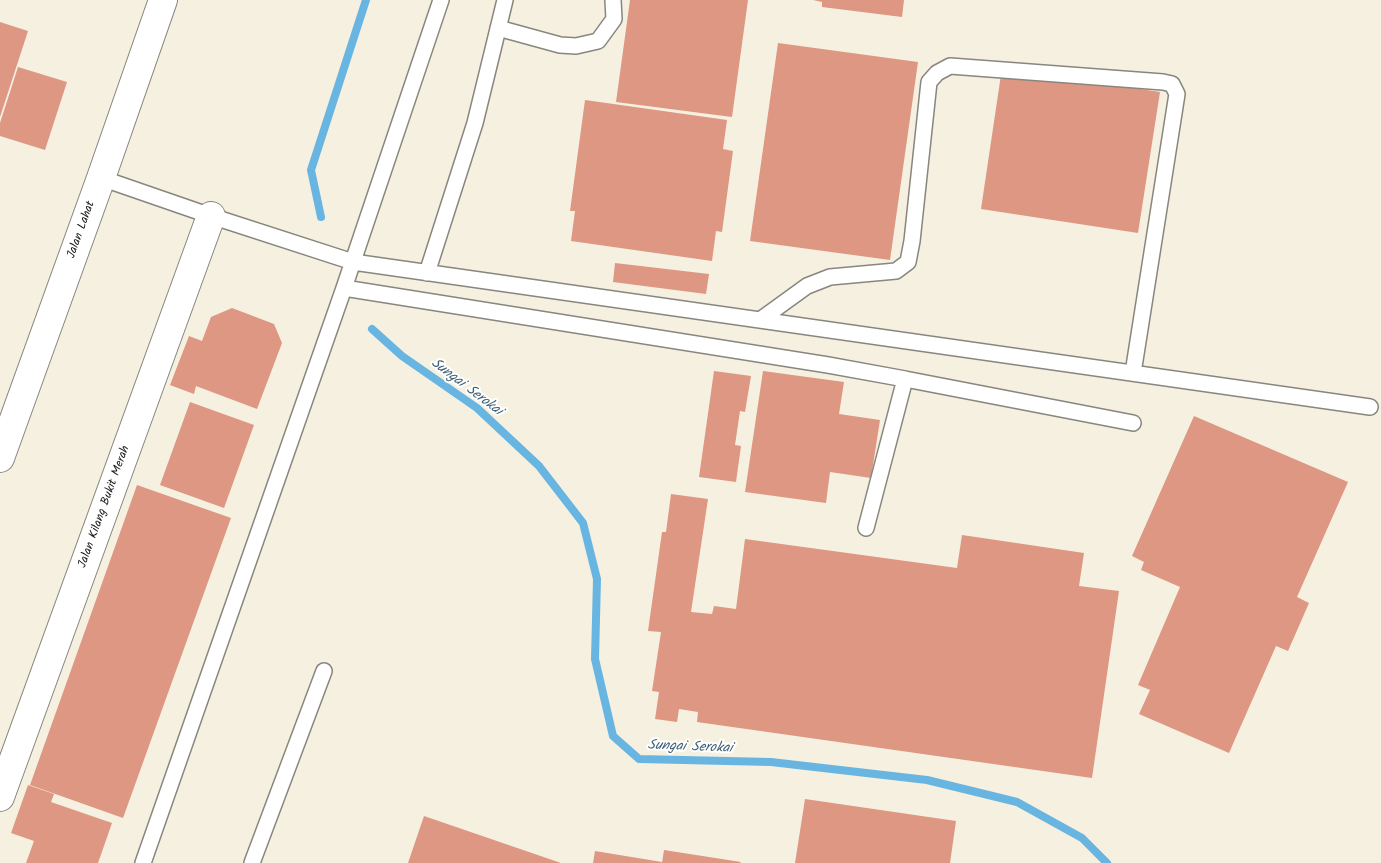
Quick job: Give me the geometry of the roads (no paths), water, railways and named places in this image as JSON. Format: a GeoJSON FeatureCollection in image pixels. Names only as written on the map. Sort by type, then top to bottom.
{"type":"FeatureCollection","features":[{"type":"Feature","properties":{"kind":"street","name":"Jalan Lahat"},"geometry":{"type":"LineString","coordinates":[[0,458],[163,0]]}},
{"type":"Feature","properties":{"kind":"street","name":"Jalan Kilang Bukit Merah"},"geometry":{"type":"LineString","coordinates":[[0,797],[210,216]]}},
{"type":"Feature","properties":{"kind":"lane"},"geometry":{"type":"LineString","coordinates":[[143,863],[344,288],[441,0]]}},
{"type":"Feature","properties":{"kind":"lane"},"geometry":{"type":"LineString","coordinates":[[427,273],[475,122],[505,0]]}},
{"type":"Feature","properties":{"kind":"lane"},"geometry":{"type":"LineString","coordinates":[[498,28],[560,45],[576,46],[598,41],[614,19],[613,0]]}},
{"type":"Feature","properties":{"kind":"lane"},"geometry":{"type":"LineString","coordinates":[[760,320],[807,286],[830,277],[896,271],[908,262],[929,82],[937,73],[950,66],[1163,82],[1172,84],[1177,94],[1133,373]]}},
{"type":"Feature","properties":{"kind":"lane"},"geometry":{"type":"LineString","coordinates":[[101,178],[352,262],[1370,407]]}},
{"type":"Feature","properties":{"kind":"lane"},"geometry":{"type":"LineString","coordinates":[[344,288],[828,365],[1133,424]]}},
{"type":"Feature","properties":{"kind":"lane"},"geometry":{"type":"LineString","coordinates":[[866,528],[906,380]]}},
{"type":"Feature","properties":{"kind":"lane"},"geometry":{"type":"LineString","coordinates":[[252,863],[324,671]]}},
{"type":"Feature","properties":{"kind":"waterway","name":"Sungai Serokai"},"geometry":{"type":"LineString","coordinates":[[321,217],[311,170],[366,0]]}},
{"type":"Feature","properties":{"kind":"waterway","name":"Sungai Serokai"},"geometry":{"type":"LineString","coordinates":[[372,329],[402,356],[477,408],[539,466],[583,523],[597,579],[595,659],[613,736],[639,759],[771,762],[927,780],[1017,802],[1082,838],[1107,863]]}}]}
